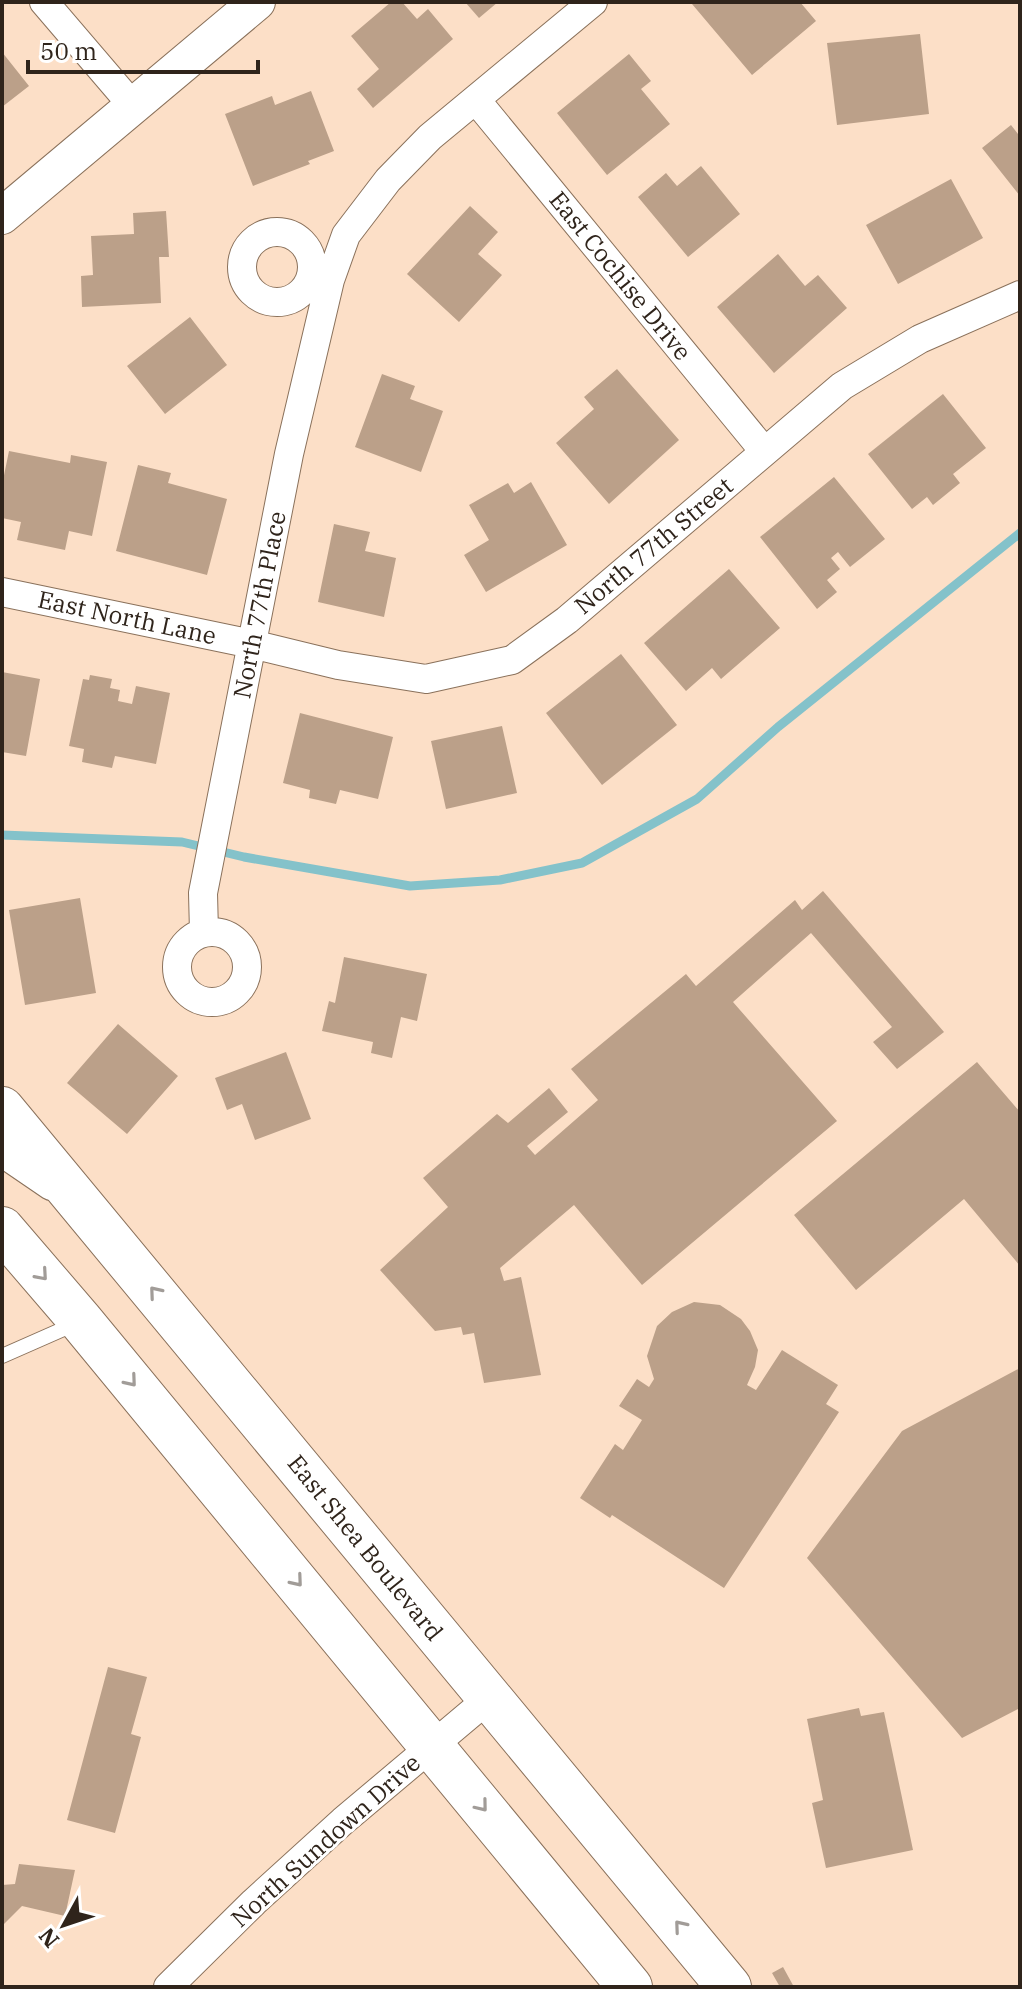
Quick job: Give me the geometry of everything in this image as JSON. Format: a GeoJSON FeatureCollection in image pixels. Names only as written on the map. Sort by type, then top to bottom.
{"type":"FeatureCollection","features":[{"type":"Feature","properties":{"kind":"main road","name":"East Shea Boulevard"},"geometry":{"type":"LineString","coordinates":[[2,1109],[729,1987]]}},
{"type":"Feature","properties":{"kind":"main road"},"geometry":{"type":"LineString","coordinates":[[2,1229],[630,1987]]}},
{"type":"Feature","properties":{"kind":"street"},"geometry":{"type":"LineString","coordinates":[[44,2],[133,106]]}},
{"type":"Feature","properties":{"kind":"street"},"geometry":{"type":"LineString","coordinates":[[2,216],[257,2]]}},
{"type":"Feature","properties":{"kind":"street","name":"North 77th Place"},"geometry":{"type":"LineString","coordinates":[[204,932],[203,893],[321,278],[346,235],[388,180],[430,137],[593,2]]}},
{"type":"Feature","properties":{"kind":"street","name":"East Cochise Drive"},"geometry":{"type":"LineString","coordinates":[[476,100],[764,451]]}},
{"type":"Feature","properties":{"kind":"street","name":"North 77th Street"},"geometry":{"type":"LineString","coordinates":[[252,644],[338,665],[426,679],[512,660],[567,620],[764,451],[855,378],[920,339],[1020,295]]}},
{"type":"Feature","properties":{"kind":"street","name":"East North Lane"},"geometry":{"type":"LineString","coordinates":[[2,592],[252,644]]}},
{"type":"Feature","properties":{"kind":"street"},"geometry":{"type":"LineString","coordinates":[[2,1150],[85,1208]]}},
{"type":"Feature","properties":{"kind":"street","name":"North Sundown Drive"},"geometry":{"type":"LineString","coordinates":[[168,1987],[335,1828],[488,1699]]}},
{"type":"Feature","properties":{"kind":"lane"},"geometry":{"type":"LineString","coordinates":[[2,1356],[81,1321]]}},
{"type":"Feature","properties":{"kind":"building"},"geometry":{"type":"Polygon","coordinates":[[[391,2],[402,2],[417,19],[428,9],[453,39],[373,108],[357,89],[379,69],[351,36],[391,2]]]}},
{"type":"Feature","properties":{"kind":"building"},"geometry":{"type":"Polygon","coordinates":[[[465,2],[498,2],[479,18],[465,2]]]}},
{"type":"Feature","properties":{"kind":"building"},"geometry":{"type":"Polygon","coordinates":[[[800,2],[816,21],[752,75],[692,4],[800,2]]]}},
{"type":"Feature","properties":{"kind":"building"},"geometry":{"type":"Polygon","coordinates":[[[920,34],[929,114],[837,125],[827,43],[920,34]]]}},
{"type":"Feature","properties":{"kind":"building"},"geometry":{"type":"Polygon","coordinates":[[[2,52],[29,86],[2,107],[2,52]]]}},
{"type":"Feature","properties":{"kind":"building"},"geometry":{"type":"Polygon","coordinates":[[[629,54],[651,81],[641,89],[670,124],[607,175],[557,113],[629,54]]]}},
{"type":"Feature","properties":{"kind":"building"},"geometry":{"type":"Polygon","coordinates":[[[311,91],[334,151],[308,161],[310,164],[253,186],[225,114],[272,96],[275,105],[311,91]]]}},
{"type":"Feature","properties":{"kind":"building"},"geometry":{"type":"Polygon","coordinates":[[[1011,125],[1020,133],[1020,196],[982,148],[1011,125]]]}},
{"type":"Feature","properties":{"kind":"building"},"geometry":{"type":"Polygon","coordinates":[[[701,166],[740,214],[688,257],[638,197],[666,173],[677,186],[701,166]]]}},
{"type":"Feature","properties":{"kind":"building"},"geometry":{"type":"Polygon","coordinates":[[[951,179],[983,238],[898,284],[866,225],[951,179]]]}},
{"type":"Feature","properties":{"kind":"building"},"geometry":{"type":"Polygon","coordinates":[[[470,206],[498,232],[478,254],[502,275],[459,322],[407,274],[470,206]]]}},
{"type":"Feature","properties":{"kind":"building"},"geometry":{"type":"Polygon","coordinates":[[[166,211],[169,257],[159,257],[161,303],[82,307],[81,276],[93,275],[91,236],[134,234],[133,213],[166,211]]]}},
{"type":"Feature","properties":{"kind":"building"},"geometry":{"type":"Polygon","coordinates":[[[778,254],[805,286],[818,275],[847,308],[774,373],[717,307],[778,254]]]}},
{"type":"Feature","properties":{"kind":"building"},"geometry":{"type":"Polygon","coordinates":[[[190,317],[227,365],[165,414],[127,366],[190,317]]]}},
{"type":"Feature","properties":{"kind":"building"},"geometry":{"type":"Polygon","coordinates":[[[617,369],[679,440],[609,504],[556,443],[594,409],[584,397],[617,369]]]}},
{"type":"Feature","properties":{"kind":"building"},"geometry":{"type":"Polygon","coordinates":[[[382,374],[415,386],[410,399],[443,411],[421,472],[355,447],[382,374]]]}},
{"type":"Feature","properties":{"kind":"building"},"geometry":{"type":"Polygon","coordinates":[[[943,394],[986,448],[953,474],[960,483],[933,505],[927,497],[912,509],[868,454],[943,394]]]}},
{"type":"Feature","properties":{"kind":"building"},"geometry":{"type":"Polygon","coordinates":[[[9,451],[70,463],[71,455],[107,462],[92,536],[69,531],[65,550],[17,540],[21,522],[2,518],[2,485],[9,451]]]}},
{"type":"Feature","properties":{"kind":"building"},"geometry":{"type":"Polygon","coordinates":[[[138,465],[171,473],[168,483],[227,499],[207,575],[116,551],[138,465]]]}},
{"type":"Feature","properties":{"kind":"building"},"geometry":{"type":"Polygon","coordinates":[[[834,477],[885,539],[850,567],[838,552],[831,558],[840,569],[827,580],[837,592],[817,609],[760,537],[834,477]]]}},
{"type":"Feature","properties":{"kind":"building"},"geometry":{"type":"Polygon","coordinates":[[[531,482],[567,545],[486,592],[464,555],[489,540],[469,505],[508,483],[514,493],[531,482]]]}},
{"type":"Feature","properties":{"kind":"building"},"geometry":{"type":"Polygon","coordinates":[[[334,524],[370,532],[365,551],[396,558],[384,617],[318,602],[334,524]]]}},
{"type":"Feature","properties":{"kind":"building"},"geometry":{"type":"Polygon","coordinates":[[[729,569],[780,628],[721,679],[712,668],[686,691],[644,643],[729,569]]]}},
{"type":"Feature","properties":{"kind":"building"},"geometry":{"type":"Polygon","coordinates":[[[621,654],[677,725],[602,785],[546,713],[621,654]]]}},
{"type":"Feature","properties":{"kind":"building"},"geometry":{"type":"Polygon","coordinates":[[[2,672],[40,679],[26,756],[2,752],[2,672]]]}},
{"type":"Feature","properties":{"kind":"building"},"geometry":{"type":"Polygon","coordinates":[[[90,675],[112,679],[110,688],[120,690],[118,701],[132,704],[136,686],[170,693],[156,764],[115,756],[112,768],[82,762],[84,749],[69,746],[83,679],[89,680],[90,675]]]}},
{"type":"Feature","properties":{"kind":"building"},"geometry":{"type":"Polygon","coordinates":[[[300,713],[393,737],[378,799],[340,790],[336,804],[309,798],[310,790],[283,783],[300,713]]]}},
{"type":"Feature","properties":{"kind":"building"},"geometry":{"type":"Polygon","coordinates":[[[502,726],[517,793],[446,809],[431,741],[502,726]]]}},
{"type":"Feature","properties":{"kind":"building"},"geometry":{"type":"Polygon","coordinates":[[[823,891],[944,1032],[897,1069],[873,1042],[892,1027],[811,933],[733,1002],[837,1121],[642,1285],[574,1205],[500,1268],[504,1281],[521,1277],[541,1375],[484,1383],[474,1333],[463,1335],[461,1327],[435,1331],[380,1270],[448,1207],[423,1178],[497,1114],[508,1123],[549,1088],[568,1112],[527,1146],[535,1155],[598,1100],[571,1069],[686,974],[696,986],[795,900],[802,910],[823,891]]]}},
{"type":"Feature","properties":{"kind":"building"},"geometry":{"type":"Polygon","coordinates":[[[80,898],[96,993],[25,1005],[9,910],[80,898]]]}},
{"type":"Feature","properties":{"kind":"building"},"geometry":{"type":"Polygon","coordinates":[[[344,957],[427,974],[417,1021],[401,1017],[392,1058],[371,1053],[373,1042],[322,1031],[329,1001],[335,1003],[344,957]]]}},
{"type":"Feature","properties":{"kind":"building"},"geometry":{"type":"Polygon","coordinates":[[[118,1024],[178,1076],[127,1134],[67,1083],[118,1024]]]}},
{"type":"Feature","properties":{"kind":"building"},"geometry":{"type":"Polygon","coordinates":[[[286,1052],[311,1119],[255,1140],[242,1104],[227,1110],[215,1078],[286,1052]]]}},
{"type":"Feature","properties":{"kind":"building"},"geometry":{"type":"Polygon","coordinates":[[[977,1062],[1020,1112],[1020,1266],[964,1199],[856,1290],[794,1215],[977,1062]]]}},
{"type":"Feature","properties":{"kind":"building"},"geometry":{"type":"Polygon","coordinates":[[[694,1302],[720,1305],[741,1319],[750,1331],[758,1350],[747,1385],[756,1390],[782,1350],[838,1385],[826,1404],[839,1412],[724,1588],[612,1515],[610,1518],[580,1498],[615,1444],[623,1450],[642,1420],[619,1406],[637,1379],[649,1387],[654,1379],[647,1356],[657,1326],[672,1312],[694,1302]]]}},
{"type":"Feature","properties":{"kind":"building"},"geometry":{"type":"Polygon","coordinates":[[[1020,1368],[1020,1708],[962,1738],[807,1558],[902,1431],[1020,1368]]]}},
{"type":"Feature","properties":{"kind":"building"},"geometry":{"type":"Polygon","coordinates":[[[108,1667],[147,1677],[131,1734],[141,1737],[115,1833],[67,1820],[108,1667]]]}},
{"type":"Feature","properties":{"kind":"building"},"geometry":{"type":"Polygon","coordinates":[[[859,1708],[861,1716],[884,1712],[913,1850],[826,1868],[812,1803],[823,1800],[807,1719],[859,1708]]]}},
{"type":"Feature","properties":{"kind":"building"},"geometry":{"type":"Polygon","coordinates":[[[19,1864],[75,1870],[65,1916],[22,1906],[2,1926],[2,1885],[15,1884],[19,1864]]]}},
{"type":"Feature","properties":{"kind":"building"},"geometry":{"type":"Polygon","coordinates":[[[783,1967],[794,1987],[780,1987],[772,1973],[783,1967]]]}},
{"type":"Feature","properties":{"kind":"waterway"},"geometry":{"type":"LineString","coordinates":[[2,835],[182,842],[244,857],[410,886],[500,880],[582,863],[697,799],[778,727],[1020,533]]}}]}
